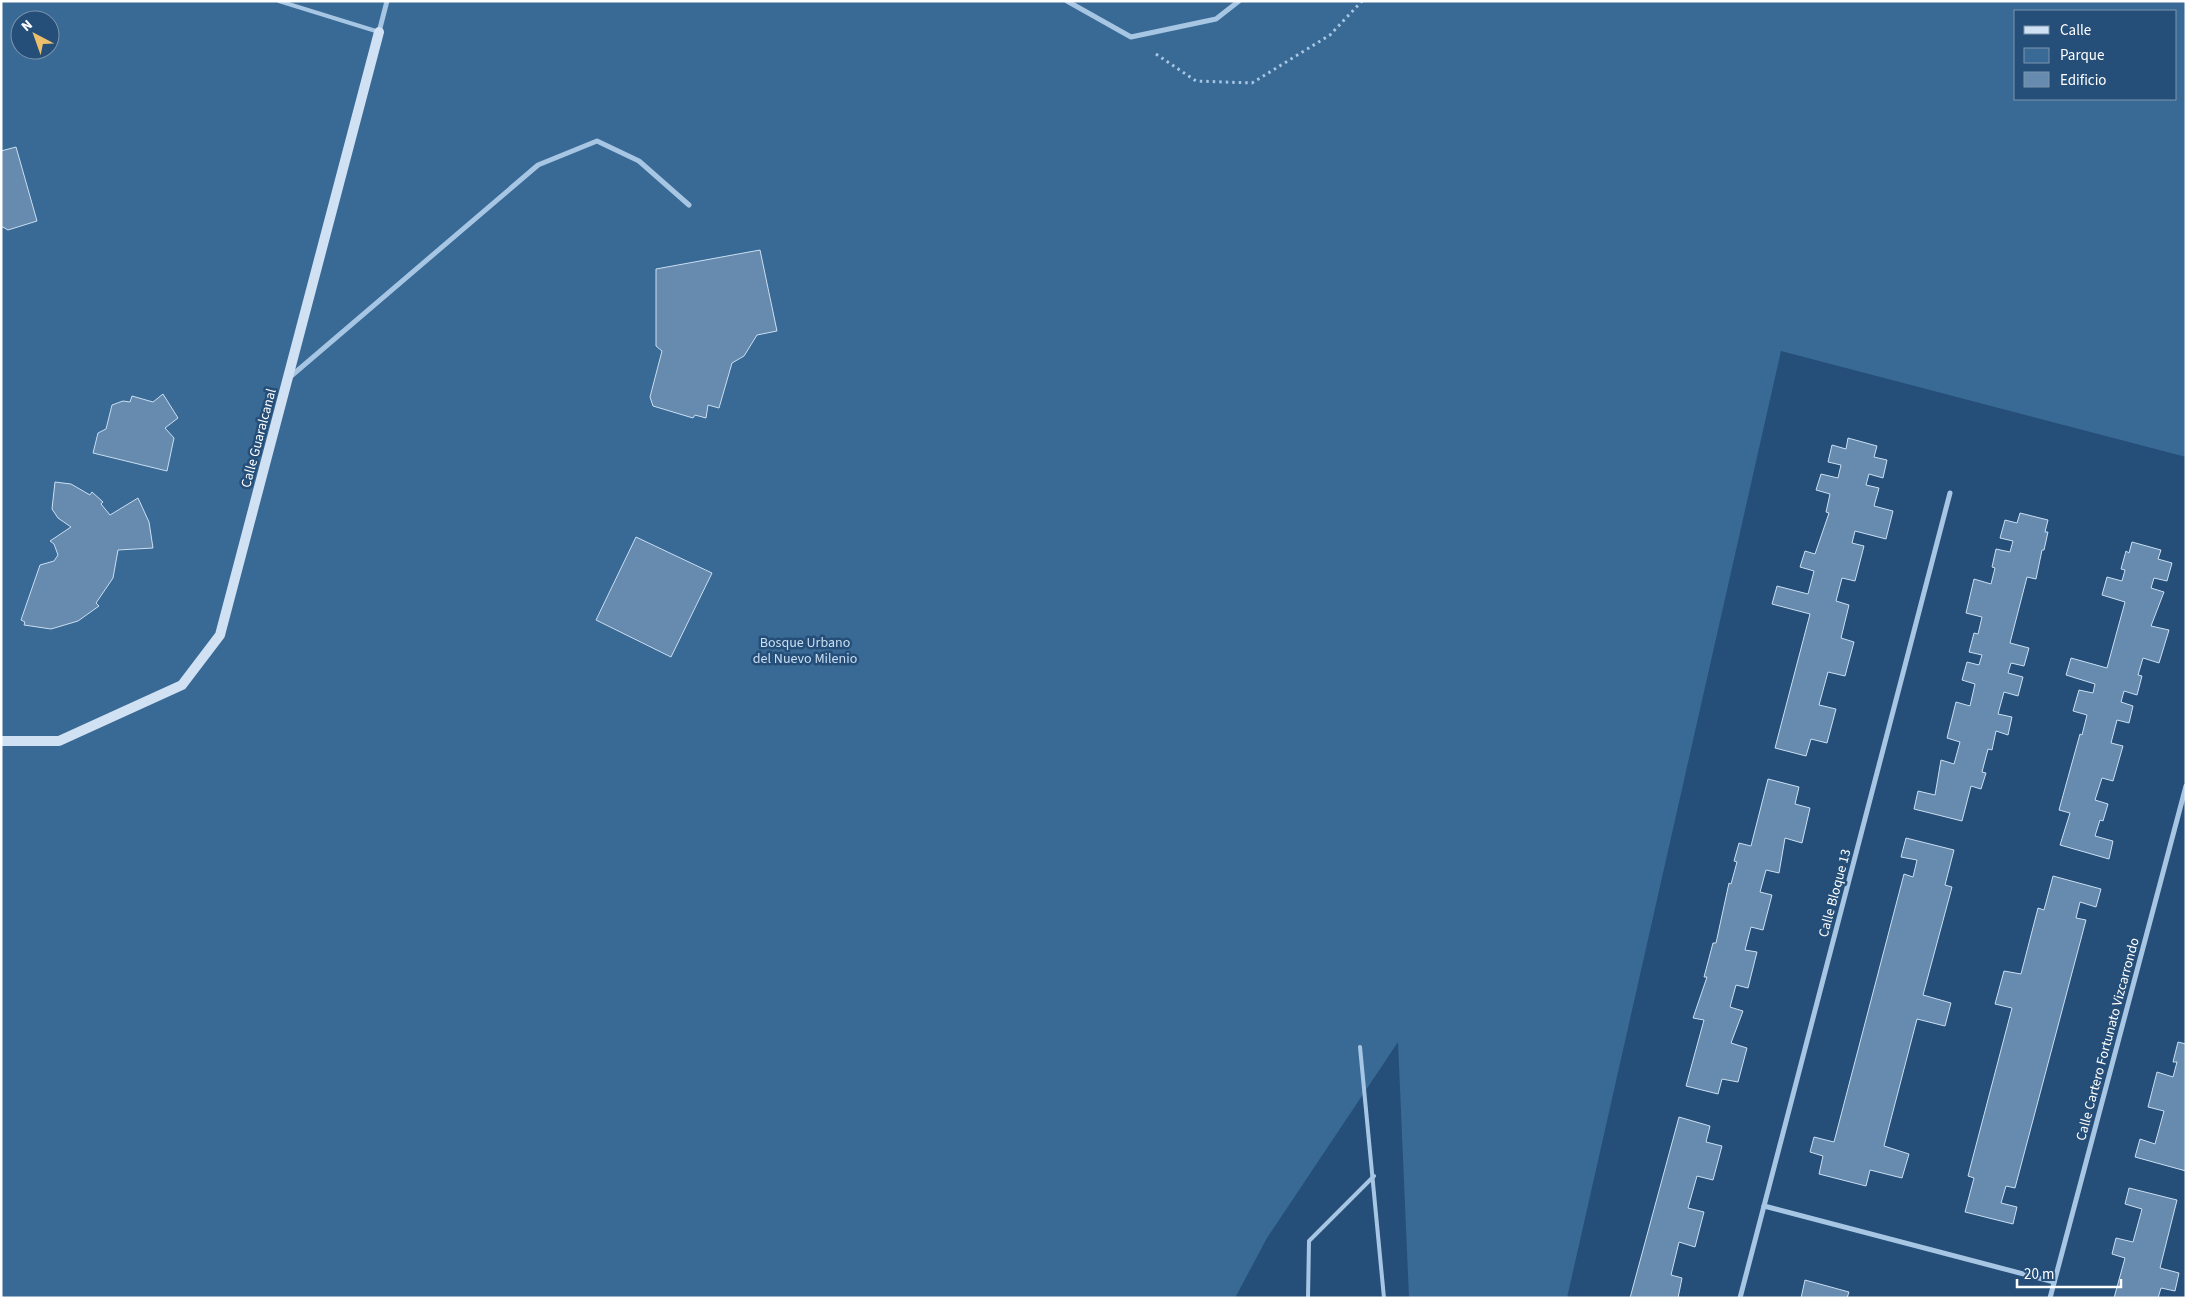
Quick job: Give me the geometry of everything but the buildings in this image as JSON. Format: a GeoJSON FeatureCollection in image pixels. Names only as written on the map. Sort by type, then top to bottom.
{"type":"FeatureCollection","features":[{"type":"Feature","properties":{"kind":"street","name":"Calle Guaralcanal"},"geometry":{"type":"LineString","coordinates":[[1,741],[59,741],[182,685],[220,635],[387,1]]}},
{"type":"Feature","properties":{"kind":"street"},"geometry":{"type":"LineString","coordinates":[[1067,1],[1131,37],[1216,19],[1239,1]]}},
{"type":"Feature","properties":{"kind":"street"},"geometry":{"type":"LineString","coordinates":[[288,378],[538,165],[598,141],[639,160],[689,205]]}},
{"type":"Feature","properties":{"kind":"street","name":"Calle Bloque 13"},"geometry":{"type":"LineString","coordinates":[[1740,1298],[1950,493]]}},
{"type":"Feature","properties":{"kind":"street","name":"Calle Cartero Fortunato Vizcarrondo"},"geometry":{"type":"LineString","coordinates":[[2050,1298],[2186,786]]}},
{"type":"Feature","properties":{"kind":"street"},"geometry":{"type":"LineString","coordinates":[[1764,1206],[2054,1282]]}},
{"type":"Feature","properties":{"kind":"lane"},"geometry":{"type":"LineString","coordinates":[[279,1],[379,32]]}},
{"type":"Feature","properties":{"kind":"lane"},"geometry":{"type":"LineString","coordinates":[[1360,1047],[1374,1176],[1384,1298]]}},
{"type":"Feature","properties":{"kind":"lane"},"geometry":{"type":"LineString","coordinates":[[1308,1298],[1309,1241],[1374,1176]]}},
{"type":"Feature","properties":{"kind":"path"},"geometry":{"type":"LineString","coordinates":[[1131,37],[1196,81],[1252,83],[1330,34],[1362,1]]}},
{"type":"Feature","properties":{"kind":"green space","name":"Bosque Urbano del Nuevo Milenio"},"geometry":{"type":"Polygon","coordinates":[[[1,1],[2186,1],[2186,457],[1781,351],[1567,1298],[1409,1298],[1398,1042],[1267,1238],[1235,1298],[1,1298],[1,1]]]}}]}
